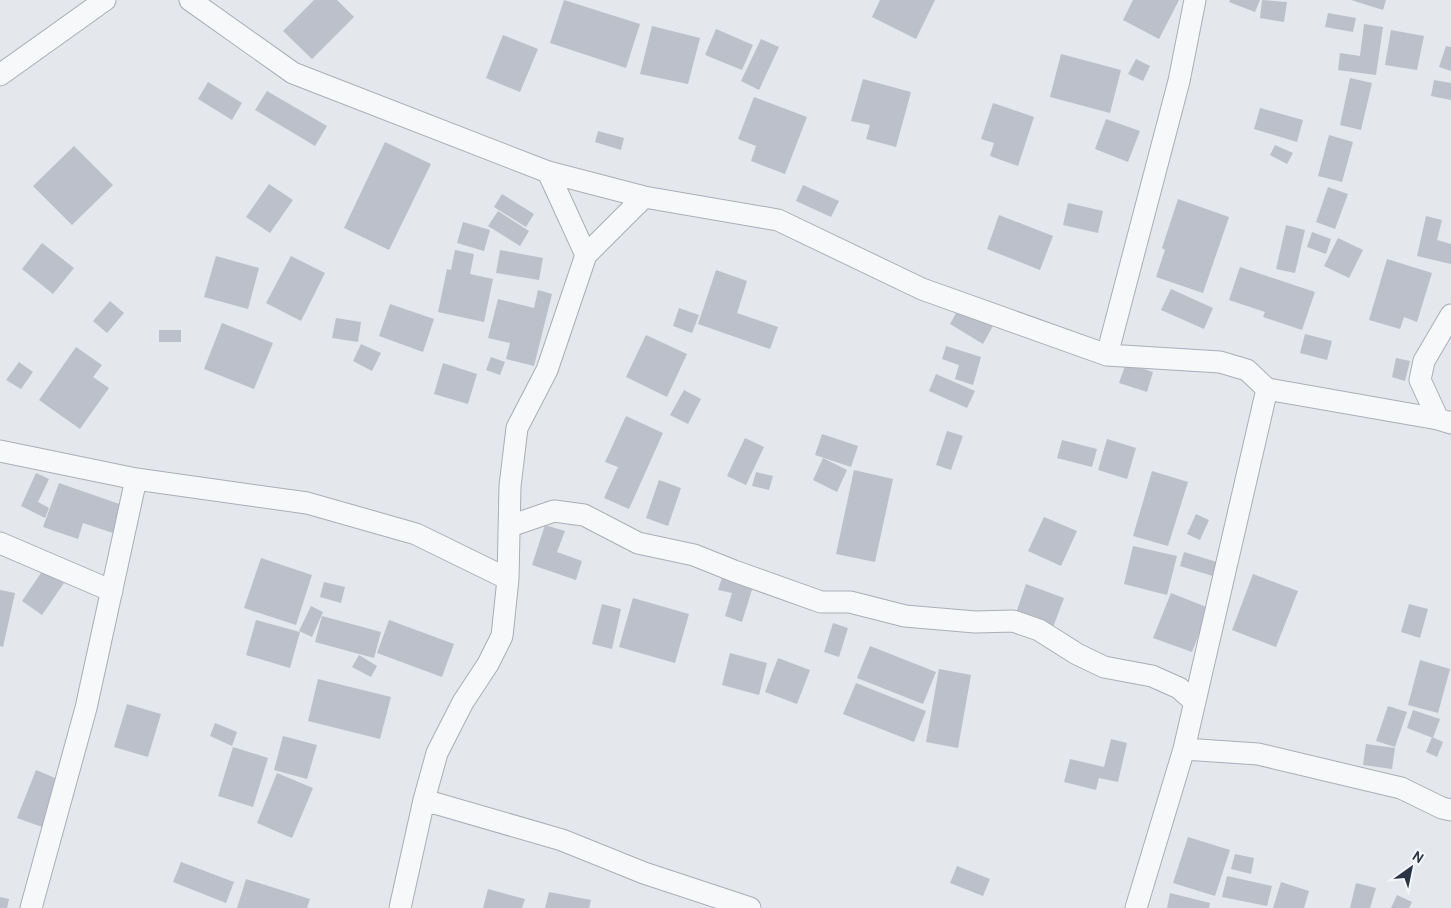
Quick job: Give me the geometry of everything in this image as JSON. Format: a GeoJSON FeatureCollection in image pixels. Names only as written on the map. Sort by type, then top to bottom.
{"type":"FeatureCollection","features":[{"type":"Feature","properties":{"kind":"street"},"geometry":{"type":"LineString","coordinates":[[0,75],[105,0]]}},
{"type":"Feature","properties":{"kind":"street"},"geometry":{"type":"LineString","coordinates":[[190,0],[293,73],[548,172],[644,197],[778,220],[922,289],[1107,355],[1220,362],[1246,370],[1267,389],[1444,421]]}},
{"type":"Feature","properties":{"kind":"street"},"geometry":{"type":"LineString","coordinates":[[1107,355],[1179,80],[1195,0]]}},
{"type":"Feature","properties":{"kind":"street"},"geometry":{"type":"LineString","coordinates":[[548,172],[586,255]]}},
{"type":"Feature","properties":{"kind":"street"},"geometry":{"type":"LineString","coordinates":[[400,908],[424,800],[437,753],[463,702],[488,664],[502,636],[508,579],[510,486],[517,428],[547,370],[586,255],[644,197]]}},
{"type":"Feature","properties":{"kind":"street"},"geometry":{"type":"LineString","coordinates":[[1444,421],[1420,380],[1424,360],[1451,315]]}},
{"type":"Feature","properties":{"kind":"street"},"geometry":{"type":"LineString","coordinates":[[1136,908],[1184,749],[1267,389]]}},
{"type":"Feature","properties":{"kind":"street"},"geometry":{"type":"LineString","coordinates":[[0,450],[136,479],[307,503],[416,534],[508,579]]}},
{"type":"Feature","properties":{"kind":"street"},"geometry":{"type":"LineString","coordinates":[[32,908],[86,708],[136,479]]}},
{"type":"Feature","properties":{"kind":"street"},"geometry":{"type":"LineString","coordinates":[[510,526],[554,511],[584,514],[638,543],[694,555],[734,572],[822,602],[850,602],[905,616],[975,622],[1013,621],[1039,630],[1077,654],[1104,668],[1152,676],[1179,688],[1195,702]]}},
{"type":"Feature","properties":{"kind":"street"},"geometry":{"type":"LineString","coordinates":[[0,543],[112,591]]}},
{"type":"Feature","properties":{"kind":"street"},"geometry":{"type":"LineString","coordinates":[[1184,749],[1258,754],[1401,788],[1442,808],[1451,810]]}},
{"type":"Feature","properties":{"kind":"street"},"geometry":{"type":"LineString","coordinates":[[424,800],[562,840],[644,873],[750,908]]}},
{"type":"Feature","properties":{"kind":"building"},"geometry":{"type":"Polygon","coordinates":[[[314,0],[337,0],[354,17],[312,59],[283,31],[314,0]]]}},
{"type":"Feature","properties":{"kind":"building"},"geometry":{"type":"Polygon","coordinates":[[[564,0],[640,24],[626,68],[550,43],[564,0]]]}},
{"type":"Feature","properties":{"kind":"building"},"geometry":{"type":"Polygon","coordinates":[[[880,0],[935,0],[916,39],[872,17],[880,0]]]}},
{"type":"Feature","properties":{"kind":"building"},"geometry":{"type":"Polygon","coordinates":[[[1133,0],[1179,0],[1159,39],[1123,20],[1133,0]]]}},
{"type":"Feature","properties":{"kind":"building"},"geometry":{"type":"Polygon","coordinates":[[[1230,0],[1260,0],[1255,12],[1229,2],[1230,0]]]}},
{"type":"Feature","properties":{"kind":"building"},"geometry":{"type":"Polygon","coordinates":[[[1262,0],[1287,2],[1284,22],[1260,18],[1262,0]]]}},
{"type":"Feature","properties":{"kind":"building"},"geometry":{"type":"Polygon","coordinates":[[[1351,0],[1386,0],[1383,10],[1351,0]]]}},
{"type":"Feature","properties":{"kind":"building"},"geometry":{"type":"Polygon","coordinates":[[[1328,13],[1356,18],[1353,32],[1325,27],[1328,13]]]}},
{"type":"Feature","properties":{"kind":"building"},"geometry":{"type":"Polygon","coordinates":[[[1364,24],[1383,27],[1376,75],[1338,70],[1340,53],[1360,56],[1364,24]]]}},
{"type":"Feature","properties":{"kind":"building"},"geometry":{"type":"Polygon","coordinates":[[[652,26],[700,38],[688,84],[640,74],[652,26]]]}},
{"type":"Feature","properties":{"kind":"building"},"geometry":{"type":"Polygon","coordinates":[[[716,29],[753,45],[742,70],[705,55],[716,29]]]}},
{"type":"Feature","properties":{"kind":"building"},"geometry":{"type":"Polygon","coordinates":[[[1391,30],[1424,36],[1417,70],[1385,65],[1391,30]]]}},
{"type":"Feature","properties":{"kind":"building"},"geometry":{"type":"Polygon","coordinates":[[[503,35],[538,49],[520,92],[486,78],[503,35]]]}},
{"type":"Feature","properties":{"kind":"building"},"geometry":{"type":"Polygon","coordinates":[[[761,39],[779,47],[759,90],[741,81],[761,39]]]}},
{"type":"Feature","properties":{"kind":"building"},"geometry":{"type":"Polygon","coordinates":[[[1446,46],[1451,47],[1451,71],[1439,67],[1446,46]]]}},
{"type":"Feature","properties":{"kind":"building"},"geometry":{"type":"Polygon","coordinates":[[[1061,54],[1121,70],[1110,113],[1050,97],[1061,54]]]}},
{"type":"Feature","properties":{"kind":"building"},"geometry":{"type":"Polygon","coordinates":[[[1136,59],[1150,66],[1143,81],[1128,74],[1136,59]]]}},
{"type":"Feature","properties":{"kind":"building"},"geometry":{"type":"Polygon","coordinates":[[[1350,78],[1372,83],[1361,130],[1340,125],[1350,78]]]}},
{"type":"Feature","properties":{"kind":"building"},"geometry":{"type":"Polygon","coordinates":[[[863,79],[911,92],[896,147],[866,139],[870,125],[851,121],[863,79]]]}},
{"type":"Feature","properties":{"kind":"building"},"geometry":{"type":"Polygon","coordinates":[[[1434,80],[1451,83],[1451,100],[1431,96],[1434,80]]]}},
{"type":"Feature","properties":{"kind":"building"},"geometry":{"type":"Polygon","coordinates":[[[208,82],[242,103],[232,120],[198,99],[208,82]]]}},
{"type":"Feature","properties":{"kind":"building"},"geometry":{"type":"Polygon","coordinates":[[[267,91],[327,126],[315,146],[255,110],[267,91]]]}},
{"type":"Feature","properties":{"kind":"building"},"geometry":{"type":"Polygon","coordinates":[[[754,97],[807,117],[785,174],[751,161],[756,146],[738,139],[754,97]]]}},
{"type":"Feature","properties":{"kind":"building"},"geometry":{"type":"Polygon","coordinates":[[[993,103],[1034,117],[1018,166],[990,156],[994,143],[981,139],[993,103]]]}},
{"type":"Feature","properties":{"kind":"building"},"geometry":{"type":"Polygon","coordinates":[[[1260,108],[1303,120],[1297,142],[1254,129],[1260,108]]]}},
{"type":"Feature","properties":{"kind":"building"},"geometry":{"type":"Polygon","coordinates":[[[1106,119],[1140,131],[1128,162],[1095,149],[1106,119]]]}},
{"type":"Feature","properties":{"kind":"building"},"geometry":{"type":"Polygon","coordinates":[[[598,131],[624,138],[621,150],[595,142],[598,131]]]}},
{"type":"Feature","properties":{"kind":"building"},"geometry":{"type":"Polygon","coordinates":[[[1329,135],[1353,142],[1342,182],[1318,176],[1329,135]]]}},
{"type":"Feature","properties":{"kind":"building"},"geometry":{"type":"Polygon","coordinates":[[[385,142],[431,164],[389,250],[344,228],[385,142]]]}},
{"type":"Feature","properties":{"kind":"building"},"geometry":{"type":"Polygon","coordinates":[[[1275,145],[1293,153],[1287,164],[1270,155],[1275,145]]]}},
{"type":"Feature","properties":{"kind":"building"},"geometry":{"type":"Polygon","coordinates":[[[74,146],[113,185],[72,225],[33,186],[74,146]]]}},
{"type":"Feature","properties":{"kind":"building"},"geometry":{"type":"Polygon","coordinates":[[[269,184],[293,200],[270,233],[246,217],[269,184]]]}},
{"type":"Feature","properties":{"kind":"building"},"geometry":{"type":"Polygon","coordinates":[[[803,185],[839,201],[831,217],[796,201],[803,185]]]}},
{"type":"Feature","properties":{"kind":"building"},"geometry":{"type":"Polygon","coordinates":[[[1328,187],[1348,194],[1335,229],[1316,222],[1328,187]]]}},
{"type":"Feature","properties":{"kind":"building"},"geometry":{"type":"Polygon","coordinates":[[[502,194],[534,214],[526,227],[494,207],[502,194]]]}},
{"type":"Feature","properties":{"kind":"building"},"geometry":{"type":"Polygon","coordinates":[[[1178,199],[1229,217],[1203,293],[1156,277],[1165,250],[1162,248],[1178,199]]]}},
{"type":"Feature","properties":{"kind":"building"},"geometry":{"type":"Polygon","coordinates":[[[1068,203],[1103,211],[1098,233],[1063,225],[1068,203]]]}},
{"type":"Feature","properties":{"kind":"building"},"geometry":{"type":"Polygon","coordinates":[[[498,211],[529,231],[520,246],[488,226],[498,211]]]}},
{"type":"Feature","properties":{"kind":"building"},"geometry":{"type":"Polygon","coordinates":[[[999,215],[1053,236],[1040,270],[987,249],[999,215]]]}},
{"type":"Feature","properties":{"kind":"building"},"geometry":{"type":"Polygon","coordinates":[[[1426,216],[1442,220],[1437,240],[1451,244],[1451,264],[1417,256],[1426,216]]]}},
{"type":"Feature","properties":{"kind":"building"},"geometry":{"type":"Polygon","coordinates":[[[463,222],[490,230],[484,251],[457,243],[463,222]]]}},
{"type":"Feature","properties":{"kind":"building"},"geometry":{"type":"Polygon","coordinates":[[[1286,225],[1305,230],[1295,273],[1276,269],[1286,225]]]}},
{"type":"Feature","properties":{"kind":"building"},"geometry":{"type":"Polygon","coordinates":[[[1312,232],[1331,239],[1326,254],[1307,247],[1312,232]]]}},
{"type":"Feature","properties":{"kind":"building"},"geometry":{"type":"Polygon","coordinates":[[[1338,238],[1363,250],[1349,278],[1324,266],[1338,238]]]}},
{"type":"Feature","properties":{"kind":"building"},"geometry":{"type":"Polygon","coordinates":[[[42,243],[74,268],[53,294],[22,269],[42,243]]]}},
{"type":"Feature","properties":{"kind":"building"},"geometry":{"type":"Polygon","coordinates":[[[455,250],[474,254],[470,274],[493,279],[484,322],[438,312],[447,269],[451,270],[455,250]]]}},
{"type":"Feature","properties":{"kind":"building"},"geometry":{"type":"Polygon","coordinates":[[[500,250],[543,258],[539,280],[496,273],[500,250]]]}},
{"type":"Feature","properties":{"kind":"building"},"geometry":{"type":"Polygon","coordinates":[[[216,256],[259,268],[248,309],[204,297],[216,256]]]}},
{"type":"Feature","properties":{"kind":"building"},"geometry":{"type":"Polygon","coordinates":[[[291,256],[325,273],[301,321],[266,303],[291,256]]]}},
{"type":"Feature","properties":{"kind":"building"},"geometry":{"type":"Polygon","coordinates":[[[1387,259],[1432,273],[1417,322],[1404,317],[1400,329],[1369,320],[1387,259]]]}},
{"type":"Feature","properties":{"kind":"building"},"geometry":{"type":"Polygon","coordinates":[[[1240,267],[1315,292],[1302,330],[1263,317],[1265,312],[1229,300],[1240,267]]]}},
{"type":"Feature","properties":{"kind":"building"},"geometry":{"type":"Polygon","coordinates":[[[716,270],[747,281],[737,313],[778,327],[770,349],[698,324],[716,270]]]}},
{"type":"Feature","properties":{"kind":"building"},"geometry":{"type":"Polygon","coordinates":[[[1171,289],[1213,308],[1204,329],[1161,310],[1171,289]]]}},
{"type":"Feature","properties":{"kind":"building"},"geometry":{"type":"Polygon","coordinates":[[[538,290],[552,294],[534,366],[506,359],[510,343],[488,338],[498,299],[534,308],[538,290]]]}},
{"type":"Feature","properties":{"kind":"building"},"geometry":{"type":"Polygon","coordinates":[[[110,301],[124,313],[107,333],[93,321],[110,301]]]}},
{"type":"Feature","properties":{"kind":"building"},"geometry":{"type":"Polygon","coordinates":[[[390,304],[434,319],[423,352],[379,336],[390,304]]]}},
{"type":"Feature","properties":{"kind":"building"},"geometry":{"type":"Polygon","coordinates":[[[961,304],[994,324],[983,344],[950,324],[961,304]]]}},
{"type":"Feature","properties":{"kind":"building"},"geometry":{"type":"Polygon","coordinates":[[[679,308],[699,315],[692,333],[673,326],[679,308]]]}},
{"type":"Feature","properties":{"kind":"building"},"geometry":{"type":"Polygon","coordinates":[[[336,318],[361,322],[358,342],[332,338],[336,318]]]}},
{"type":"Feature","properties":{"kind":"building"},"geometry":{"type":"Polygon","coordinates":[[[222,323],[273,343],[254,389],[204,369],[222,323]]]}},
{"type":"Feature","properties":{"kind":"building"},"geometry":{"type":"Polygon","coordinates":[[[159,330],[181,330],[181,342],[159,342],[159,330]]]}},
{"type":"Feature","properties":{"kind":"building"},"geometry":{"type":"Polygon","coordinates":[[[1305,334],[1332,341],[1327,360],[1300,353],[1305,334]]]}},
{"type":"Feature","properties":{"kind":"building"},"geometry":{"type":"Polygon","coordinates":[[[646,335],[687,354],[667,397],[626,377],[646,335]]]}},
{"type":"Feature","properties":{"kind":"building"},"geometry":{"type":"Polygon","coordinates":[[[361,344],[381,353],[372,371],[353,361],[361,344]]]}},
{"type":"Feature","properties":{"kind":"building"},"geometry":{"type":"Polygon","coordinates":[[[946,346],[981,357],[973,385],[955,379],[959,365],[942,359],[946,346]]]}},
{"type":"Feature","properties":{"kind":"building"},"geometry":{"type":"Polygon","coordinates":[[[76,347],[102,365],[93,377],[109,388],[80,429],[39,400],[76,347]]]}},
{"type":"Feature","properties":{"kind":"building"},"geometry":{"type":"Polygon","coordinates":[[[491,357],[505,362],[500,375],[486,370],[491,357]]]}},
{"type":"Feature","properties":{"kind":"building"},"geometry":{"type":"Polygon","coordinates":[[[1396,358],[1410,361],[1405,381],[1392,377],[1396,358]]]}},
{"type":"Feature","properties":{"kind":"building"},"geometry":{"type":"Polygon","coordinates":[[[19,362],[33,372],[21,389],[6,380],[19,362]]]}},
{"type":"Feature","properties":{"kind":"building"},"geometry":{"type":"Polygon","coordinates":[[[443,363],[477,374],[468,404],[434,394],[443,363]]]}},
{"type":"Feature","properties":{"kind":"building"},"geometry":{"type":"Polygon","coordinates":[[[1126,363],[1153,372],[1147,392],[1119,383],[1126,363]]]}},
{"type":"Feature","properties":{"kind":"building"},"geometry":{"type":"Polygon","coordinates":[[[936,374],[975,391],[967,408],[929,391],[936,374]]]}},
{"type":"Feature","properties":{"kind":"building"},"geometry":{"type":"Polygon","coordinates":[[[684,390],[701,399],[688,424],[670,415],[684,390]]]}},
{"type":"Feature","properties":{"kind":"building"},"geometry":{"type":"Polygon","coordinates":[[[626,416],[663,433],[629,509],[604,498],[618,467],[605,462],[626,416]]]}},
{"type":"Feature","properties":{"kind":"building"},"geometry":{"type":"Polygon","coordinates":[[[947,431],[963,436],[951,470],[936,465],[947,431]]]}},
{"type":"Feature","properties":{"kind":"building"},"geometry":{"type":"Polygon","coordinates":[[[822,434],[858,446],[851,467],[815,455],[822,434]]]}},
{"type":"Feature","properties":{"kind":"building"},"geometry":{"type":"Polygon","coordinates":[[[745,438],[764,447],[746,485],[727,476],[745,438]]]}},
{"type":"Feature","properties":{"kind":"building"},"geometry":{"type":"Polygon","coordinates":[[[1107,439],[1136,448],[1127,479],[1098,470],[1107,439]]]}},
{"type":"Feature","properties":{"kind":"building"},"geometry":{"type":"Polygon","coordinates":[[[1062,440],[1097,449],[1092,467],[1057,458],[1062,440]]]}},
{"type":"Feature","properties":{"kind":"building"},"geometry":{"type":"Polygon","coordinates":[[[823,458],[847,470],[837,492],[813,480],[823,458]]]}},
{"type":"Feature","properties":{"kind":"building"},"geometry":{"type":"Polygon","coordinates":[[[854,470],[893,479],[875,562],[836,554],[854,470]]]}},
{"type":"Feature","properties":{"kind":"building"},"geometry":{"type":"Polygon","coordinates":[[[1152,471],[1188,482],[1168,546],[1133,536],[1152,471]]]}},
{"type":"Feature","properties":{"kind":"building"},"geometry":{"type":"Polygon","coordinates":[[[756,472],[773,476],[769,490],[752,486],[756,472]]]}},
{"type":"Feature","properties":{"kind":"building"},"geometry":{"type":"Polygon","coordinates":[[[36,473],[49,479],[38,502],[49,508],[45,518],[21,506],[36,473]]]}},
{"type":"Feature","properties":{"kind":"building"},"geometry":{"type":"Polygon","coordinates":[[[659,480],[681,488],[668,526],[646,518],[659,480]]]}},
{"type":"Feature","properties":{"kind":"building"},"geometry":{"type":"Polygon","coordinates":[[[59,483],[125,506],[116,534],[83,523],[78,539],[43,527],[59,483]]]}},
{"type":"Feature","properties":{"kind":"building"},"geometry":{"type":"Polygon","coordinates":[[[1196,514],[1209,520],[1200,540],[1187,534],[1196,514]]]}},
{"type":"Feature","properties":{"kind":"building"},"geometry":{"type":"Polygon","coordinates":[[[1044,517],[1077,531],[1061,566],[1028,551],[1044,517]]]}},
{"type":"Feature","properties":{"kind":"building"},"geometry":{"type":"Polygon","coordinates":[[[545,525],[565,531],[557,552],[582,561],[576,580],[532,565],[545,525]]]}},
{"type":"Feature","properties":{"kind":"building"},"geometry":{"type":"Polygon","coordinates":[[[1133,546],[1177,556],[1167,595],[1124,584],[1133,546]]]}},
{"type":"Feature","properties":{"kind":"building"},"geometry":{"type":"Polygon","coordinates":[[[1184,552],[1220,563],[1216,577],[1180,566],[1184,552]]]}},
{"type":"Feature","properties":{"kind":"building"},"geometry":{"type":"Polygon","coordinates":[[[261,558],[312,575],[296,625],[244,608],[261,558]]]}},
{"type":"Feature","properties":{"kind":"building"},"geometry":{"type":"Polygon","coordinates":[[[43,570],[64,583],[42,615],[22,601],[43,570]]]}},
{"type":"Feature","properties":{"kind":"building"},"geometry":{"type":"Polygon","coordinates":[[[724,571],[755,580],[742,622],[725,616],[732,593],[718,590],[724,571]]]}},
{"type":"Feature","properties":{"kind":"building"},"geometry":{"type":"Polygon","coordinates":[[[1253,574],[1298,591],[1276,647],[1232,630],[1253,574]]]}},
{"type":"Feature","properties":{"kind":"building"},"geometry":{"type":"Polygon","coordinates":[[[324,582],[345,587],[341,603],[320,597],[324,582]]]}},
{"type":"Feature","properties":{"kind":"building"},"geometry":{"type":"Polygon","coordinates":[[[1026,584],[1064,598],[1052,630],[1015,616],[1026,584]]]}},
{"type":"Feature","properties":{"kind":"building"},"geometry":{"type":"Polygon","coordinates":[[[0,590],[15,593],[3,647],[0,646],[0,590]]]}},
{"type":"Feature","properties":{"kind":"building"},"geometry":{"type":"Polygon","coordinates":[[[1171,593],[1209,608],[1192,652],[1153,638],[1171,593]]]}},
{"type":"Feature","properties":{"kind":"building"},"geometry":{"type":"Polygon","coordinates":[[[633,598],[689,614],[675,663],[619,647],[633,598]]]}},
{"type":"Feature","properties":{"kind":"building"},"geometry":{"type":"Polygon","coordinates":[[[602,604],[621,609],[612,649],[592,644],[602,604]]]}},
{"type":"Feature","properties":{"kind":"building"},"geometry":{"type":"Polygon","coordinates":[[[1409,604],[1428,609],[1420,638],[1401,632],[1409,604]]]}},
{"type":"Feature","properties":{"kind":"building"},"geometry":{"type":"Polygon","coordinates":[[[311,606],[323,612],[312,637],[299,631],[311,606]]]}},
{"type":"Feature","properties":{"kind":"building"},"geometry":{"type":"Polygon","coordinates":[[[322,616],[381,632],[374,658],[315,642],[322,616]]]}},
{"type":"Feature","properties":{"kind":"building"},"geometry":{"type":"Polygon","coordinates":[[[256,620],[300,632],[290,668],[246,655],[256,620]]]}},
{"type":"Feature","properties":{"kind":"building"},"geometry":{"type":"Polygon","coordinates":[[[389,620],[454,644],[442,677],[377,653],[389,620]]]}},
{"type":"Feature","properties":{"kind":"building"},"geometry":{"type":"Polygon","coordinates":[[[833,623],[848,628],[839,657],[824,652],[833,623]]]}},
{"type":"Feature","properties":{"kind":"building"},"geometry":{"type":"Polygon","coordinates":[[[870,646],[936,672],[923,704],[857,678],[870,646]]]}},
{"type":"Feature","properties":{"kind":"building"},"geometry":{"type":"Polygon","coordinates":[[[730,653],[767,663],[759,695],[722,685],[730,653]]]}},
{"type":"Feature","properties":{"kind":"building"},"geometry":{"type":"Polygon","coordinates":[[[359,655],[377,666],[371,677],[352,667],[359,655]]]}},
{"type":"Feature","properties":{"kind":"building"},"geometry":{"type":"Polygon","coordinates":[[[778,658],[810,670],[797,704],[765,692],[778,658]]]}},
{"type":"Feature","properties":{"kind":"building"},"geometry":{"type":"Polygon","coordinates":[[[1420,660],[1450,669],[1438,713],[1408,705],[1420,660]]]}},
{"type":"Feature","properties":{"kind":"building"},"geometry":{"type":"Polygon","coordinates":[[[939,669],[971,675],[958,748],[926,742],[939,669]]]}},
{"type":"Feature","properties":{"kind":"building"},"geometry":{"type":"Polygon","coordinates":[[[318,679],[391,697],[380,739],[308,721],[318,679]]]}},
{"type":"Feature","properties":{"kind":"building"},"geometry":{"type":"Polygon","coordinates":[[[856,683],[926,711],[914,742],[843,714],[856,683]]]}},
{"type":"Feature","properties":{"kind":"building"},"geometry":{"type":"Polygon","coordinates":[[[127,704],[161,714],[148,757],[114,747],[127,704]]]}},
{"type":"Feature","properties":{"kind":"building"},"geometry":{"type":"Polygon","coordinates":[[[1388,706],[1407,712],[1395,747],[1376,741],[1388,706]]]}},
{"type":"Feature","properties":{"kind":"building"},"geometry":{"type":"Polygon","coordinates":[[[1413,710],[1440,719],[1433,738],[1407,728],[1413,710]]]}},
{"type":"Feature","properties":{"kind":"building"},"geometry":{"type":"Polygon","coordinates":[[[215,723],[237,732],[232,746],[210,736],[215,723]]]}},
{"type":"Feature","properties":{"kind":"building"},"geometry":{"type":"Polygon","coordinates":[[[283,736],[317,745],[307,779],[274,770],[283,736]]]}},
{"type":"Feature","properties":{"kind":"building"},"geometry":{"type":"Polygon","coordinates":[[[1432,737],[1443,742],[1437,757],[1426,752],[1432,737]]]}},
{"type":"Feature","properties":{"kind":"building"},"geometry":{"type":"Polygon","coordinates":[[[1111,739],[1127,743],[1118,782],[1099,778],[1096,790],[1064,782],[1070,759],[1104,767],[1111,739]]]}},
{"type":"Feature","properties":{"kind":"building"},"geometry":{"type":"Polygon","coordinates":[[[1366,744],[1395,748],[1392,769],[1363,765],[1366,744]]]}},
{"type":"Feature","properties":{"kind":"building"},"geometry":{"type":"Polygon","coordinates":[[[233,747],[268,758],[253,807],[218,796],[233,747]]]}},
{"type":"Feature","properties":{"kind":"building"},"geometry":{"type":"Polygon","coordinates":[[[36,770],[60,780],[42,827],[17,818],[36,770]]]}},
{"type":"Feature","properties":{"kind":"building"},"geometry":{"type":"Polygon","coordinates":[[[277,773],[313,788],[292,838],[257,823],[277,773]]]}},
{"type":"Feature","properties":{"kind":"building"},"geometry":{"type":"Polygon","coordinates":[[[1188,837],[1230,850],[1215,896],[1173,883],[1188,837]]]}},
{"type":"Feature","properties":{"kind":"building"},"geometry":{"type":"Polygon","coordinates":[[[1235,854],[1254,858],[1251,874],[1231,869],[1235,854]]]}},
{"type":"Feature","properties":{"kind":"building"},"geometry":{"type":"Polygon","coordinates":[[[181,862],[234,882],[226,903],[173,882],[181,862]]]}},
{"type":"Feature","properties":{"kind":"building"},"geometry":{"type":"Polygon","coordinates":[[[957,866],[990,879],[983,896],[950,883],[957,866]]]}},
{"type":"Feature","properties":{"kind":"building"},"geometry":{"type":"Polygon","coordinates":[[[1227,876],[1272,886],[1267,906],[1222,897],[1227,876]]]}},
{"type":"Feature","properties":{"kind":"building"},"geometry":{"type":"Polygon","coordinates":[[[246,879],[310,899],[307,908],[237,908],[246,879]]]}},
{"type":"Feature","properties":{"kind":"building"},"geometry":{"type":"Polygon","coordinates":[[[1281,882],[1309,891],[1304,908],[1273,908],[1281,882]]]}},
{"type":"Feature","properties":{"kind":"building"},"geometry":{"type":"Polygon","coordinates":[[[1356,883],[1376,888],[1370,908],[1350,908],[1356,883]]]}},
{"type":"Feature","properties":{"kind":"building"},"geometry":{"type":"Polygon","coordinates":[[[488,889],[525,899],[522,908],[483,908],[488,889]]]}},
{"type":"Feature","properties":{"kind":"building"},"geometry":{"type":"Polygon","coordinates":[[[549,892],[591,900],[589,908],[545,908],[549,892]]]}},
{"type":"Feature","properties":{"kind":"building"},"geometry":{"type":"Polygon","coordinates":[[[1170,893],[1210,903],[1209,908],[1167,908],[1170,893]]]}},
{"type":"Feature","properties":{"kind":"building"},"geometry":{"type":"Polygon","coordinates":[[[1397,895],[1412,902],[1409,908],[1391,908],[1397,895]]]}},
{"type":"Feature","properties":{"kind":"building"},"geometry":{"type":"Polygon","coordinates":[[[0,897],[9,899],[7,908],[0,908],[0,897]]]}}]}
